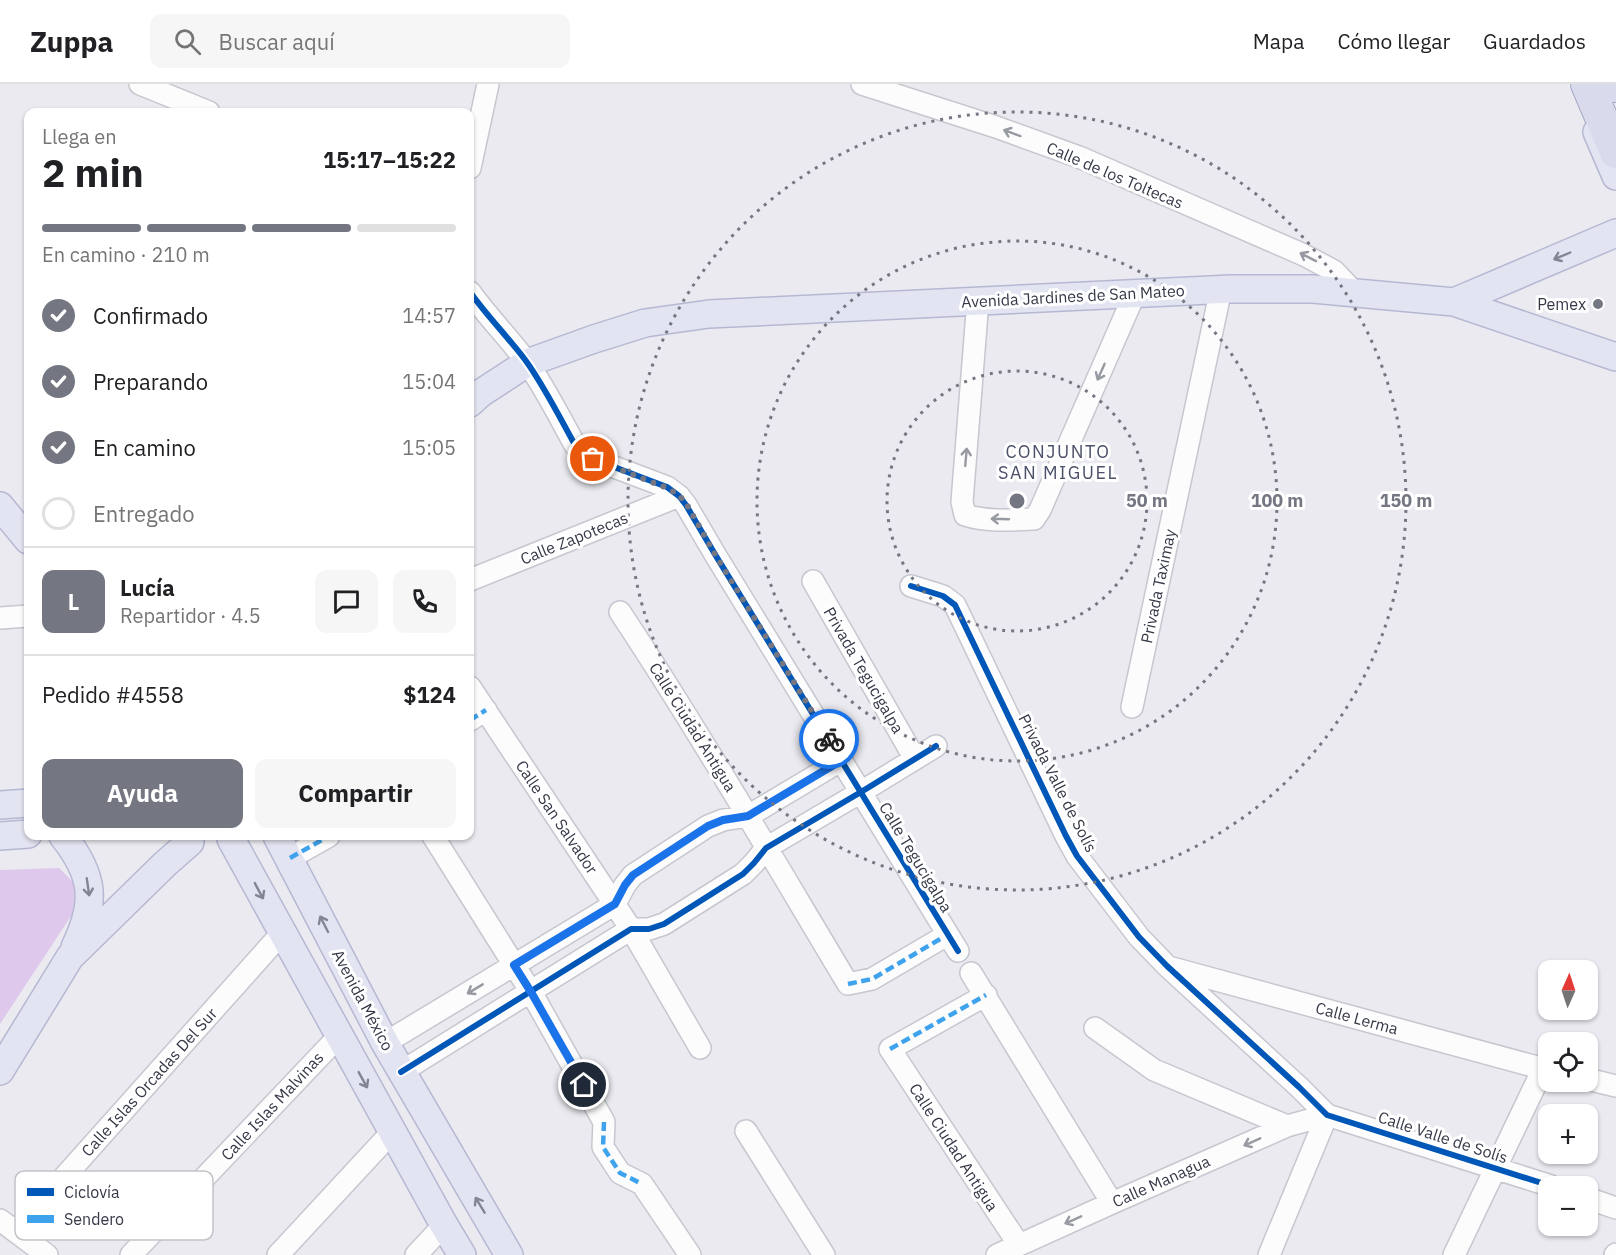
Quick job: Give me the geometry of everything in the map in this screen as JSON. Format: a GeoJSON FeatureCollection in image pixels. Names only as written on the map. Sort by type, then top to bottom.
{"type":"FeatureCollection","features":[{"type":"Feature","properties":{"kind":"highway"},"geometry":{"type":"LineString","coordinates":[[1587,84],[1616,152]]}},
{"type":"Feature","properties":{"kind":"highway"},"geometry":{"type":"LineString","coordinates":[[1606,84],[1616,108]]}},
{"type":"Feature","properties":{"kind":"main road"},"geometry":{"type":"LineString","coordinates":[[1577,84],[1616,176]]}},
{"type":"Feature","properties":{"kind":"main road"},"geometry":{"type":"LineString","coordinates":[[1454,302],[1616,233]]}},
{"type":"Feature","properties":{"kind":"main road","name":"Avenida Jardines de San Mateo"},"geometry":{"type":"LineString","coordinates":[[474,400],[527,363],[645,323],[709,314],[1221,289],[1277,288],[1354,292],[1454,302],[1616,357]]}},
{"type":"Feature","properties":{"kind":"main road"},"geometry":{"type":"LineString","coordinates":[[0,506],[24,535]]}},
{"type":"Feature","properties":{"kind":"main road"},"geometry":{"type":"LineString","coordinates":[[0,805],[24,803]]}},
{"type":"Feature","properties":{"kind":"main road"},"geometry":{"type":"LineString","coordinates":[[0,836],[24,834]]}},
{"type":"Feature","properties":{"kind":"main road"},"geometry":{"type":"LineString","coordinates":[[0,1071],[70,957],[84,928],[89,909],[89,885],[84,868],[66,840]]}},
{"type":"Feature","properties":{"kind":"main road"},"geometry":{"type":"LineString","coordinates":[[70,957],[165,864],[180,840]]}},
{"type":"Feature","properties":{"kind":"main road"},"geometry":{"type":"LineString","coordinates":[[187,840],[206,846],[224,840]]}},
{"type":"Feature","properties":{"kind":"main road"},"geometry":{"type":"LineString","coordinates":[[235,840],[282,933],[462,1255]]}},
{"type":"Feature","properties":{"kind":"main road","name":"Avenida México"},"geometry":{"type":"LineString","coordinates":[[284,847],[385,1043],[509,1255]]}},
{"type":"Feature","properties":{"kind":"street"},"geometry":{"type":"LineString","coordinates":[[140,84],[198,108]]}},
{"type":"Feature","properties":{"kind":"street"},"geometry":{"type":"LineString","coordinates":[[474,149],[488,84]]}},
{"type":"Feature","properties":{"kind":"street","name":"Calle de los Toltecas"},"geometry":{"type":"LineString","coordinates":[[862,84],[996,128],[1078,158],[1304,255],[1334,271],[1354,292]]}},
{"type":"Feature","properties":{"kind":"street","name":"Privada Taximay"},"geometry":{"type":"LineString","coordinates":[[1132,707],[1221,289]]}},
{"type":"Feature","properties":{"kind":"street"},"geometry":{"type":"LineString","coordinates":[[978,300],[962,502],[965,515],[977,519],[1034,519],[1040,510],[1135,293]]}},
{"type":"Feature","properties":{"kind":"street"},"geometry":{"type":"LineString","coordinates":[[474,297],[527,363],[575,445],[583,453],[679,495]]}},
{"type":"Feature","properties":{"kind":"street","name":"Calle Zapotecas"},"geometry":{"type":"LineString","coordinates":[[474,578],[679,495]]}},
{"type":"Feature","properties":{"kind":"street","name":"Calle Tegucigalpa"},"geometry":{"type":"LineString","coordinates":[[679,495],[953,943],[872,980],[848,984]]}},
{"type":"Feature","properties":{"kind":"street","name":"Privada Tegucigalpa"},"geometry":{"type":"LineString","coordinates":[[813,581],[915,759]]}},
{"type":"Feature","properties":{"kind":"street","name":"Privada Valle de Solís"},"geometry":{"type":"LineString","coordinates":[[911,586],[943,596],[956,605],[1071,846],[1139,937],[1167,966],[1327,1115]]}},
{"type":"Feature","properties":{"kind":"street","name":"Calle Ciudad Antigua"},"geometry":{"type":"LineString","coordinates":[[620,612],[748,816],[848,984]]}},
{"type":"Feature","properties":{"kind":"street"},"geometry":{"type":"LineString","coordinates":[[0,618],[24,616]]}},
{"type":"Feature","properties":{"kind":"street","name":"Calle San Salvador"},"geometry":{"type":"LineString","coordinates":[[478,715],[615,904],[700,1048]]}},
{"type":"Feature","properties":{"kind":"street"},"geometry":{"type":"LineString","coordinates":[[401,1072],[631,929],[649,929],[664,924],[743,874],[766,848],[936,746]]}},
{"type":"Feature","properties":{"kind":"street"},"geometry":{"type":"LineString","coordinates":[[385,1043],[615,904],[633,875],[708,826],[723,820],[748,816],[842,760]]}},
{"type":"Feature","properties":{"kind":"street"},"geometry":{"type":"LineString","coordinates":[[284,847],[313,840]]}},
{"type":"Feature","properties":{"kind":"street"},"geometry":{"type":"LineString","coordinates":[[436,840],[531,992],[604,1122],[603,1147],[620,1173],[642,1184],[690,1255]]}},
{"type":"Feature","properties":{"kind":"street","name":"Calle Islas Orcadas Del Sur"},"geometry":{"type":"LineString","coordinates":[[59,1171],[282,933]]}},
{"type":"Feature","properties":{"kind":"street","name":"Calle Lerma"},"geometry":{"type":"LineString","coordinates":[[1167,966],[1538,1067]]}},
{"type":"Feature","properties":{"kind":"street"},"geometry":{"type":"LineString","coordinates":[[971,973],[1112,1203]]}},
{"type":"Feature","properties":{"kind":"street","name":"Calle Ciudad Antigua"},"geometry":{"type":"LineString","coordinates":[[986,995],[890,1049],[1019,1245]]}},
{"type":"Feature","properties":{"kind":"street"},"geometry":{"type":"LineString","coordinates":[[1095,1028],[1154,1070],[1287,1126]]}},
{"type":"Feature","properties":{"kind":"street","name":"Calle Islas Malvinas"},"geometry":{"type":"LineString","coordinates":[[211,1171],[339,1036]]}},
{"type":"Feature","properties":{"kind":"street"},"geometry":{"type":"LineString","coordinates":[[1598,1082],[1616,1086]]}},
{"type":"Feature","properties":{"kind":"street"},"geometry":{"type":"LineString","coordinates":[[1454,1255],[1538,1085]]}},
{"type":"Feature","properties":{"kind":"street"},"geometry":{"type":"LineString","coordinates":[[1269,1255],[1327,1115]]}},
{"type":"Feature","properties":{"kind":"street","name":"Calle Managua"},"geometry":{"type":"LineString","coordinates":[[997,1255],[1287,1126],[1327,1115]]}},
{"type":"Feature","properties":{"kind":"street","name":"Calle Valle de Solís"},"geometry":{"type":"LineString","coordinates":[[1327,1115],[1538,1182]]}},
{"type":"Feature","properties":{"kind":"street"},"geometry":{"type":"LineString","coordinates":[[746,1131],[824,1255]]}},
{"type":"Feature","properties":{"kind":"street"},"geometry":{"type":"LineString","coordinates":[[278,1255],[392,1132]]}},
{"type":"Feature","properties":{"kind":"street"},"geometry":{"type":"LineString","coordinates":[[1598,1202],[1616,1208]]}},
{"type":"Feature","properties":{"kind":"street"},"geometry":{"type":"LineString","coordinates":[[416,1255],[444,1225]]}},
{"type":"Feature","properties":{"kind":"street"},"geometry":{"type":"LineString","coordinates":[[28,1240],[47,1255]]}},
{"type":"Feature","properties":{"kind":"street","name":"Calle Islas Malvinas"},"geometry":{"type":"LineString","coordinates":[[131,1255],[145,1240]]}},
{"type":"Feature","properties":{"kind":"shaded area"},"geometry":{"type":"Polygon","coordinates":[[[59,868],[76,885],[73,913],[0,1024],[0,870],[59,868]]]}},
{"type":"Feature","properties":{"kind":"marked path"},"geometry":{"type":"LineString","coordinates":[[474,718],[486,710]]}},
{"type":"Feature","properties":{"kind":"marked path"},"geometry":{"type":"LineString","coordinates":[[290,858],[322,840]]}},
{"type":"Feature","properties":{"kind":"marked path"},"geometry":{"type":"LineString","coordinates":[[848,984],[872,979],[947,935]]}},
{"type":"Feature","properties":{"kind":"marked path"},"geometry":{"type":"LineString","coordinates":[[890,1049],[986,995]]}},
{"type":"Feature","properties":{"kind":"marked path"},"geometry":{"type":"LineString","coordinates":[[604,1122],[603,1147],[620,1173],[642,1184]]}},
{"type":"Feature","properties":{"kind":"cycle path"},"geometry":{"type":"LineString","coordinates":[[474,298],[526,361],[575,445],[583,453],[593,459],[667,487],[686,505],[958,951]]}},
{"type":"Feature","properties":{"kind":"cycle path"},"geometry":{"type":"LineString","coordinates":[[911,586],[943,596],[955,605],[1077,856],[1139,937],[1167,966],[1327,1115],[1538,1182]]}},
{"type":"Feature","properties":{"kind":"cycle path"},"geometry":{"type":"LineString","coordinates":[[401,1072],[631,929],[649,929],[664,924],[743,874],[766,848],[936,746]]}},
{"type":"Feature","properties":{"kind":"way so far"},"geometry":{"type":"LineString","coordinates":[[593,459],[667,488],[679,495],[829,739]]}},
{"type":"Feature","properties":{"kind":"place","name":"Pemex"},"geometry":{"type":"Point","coordinates":[1598,304]}},
{"type":"Feature","properties":{"kind":"district","name":"CONJUNTO SAN MIGUEL"},"geometry":{"type":"Point","coordinates":[1058,461]}},
{"type":"Feature","properties":{"kind":"route"},"geometry":{"type":"LineString","coordinates":[[584,1085],[514,965],[615,904],[633,875],[708,826],[723,820],[748,816],[842,760],[829,739]]}}]}
